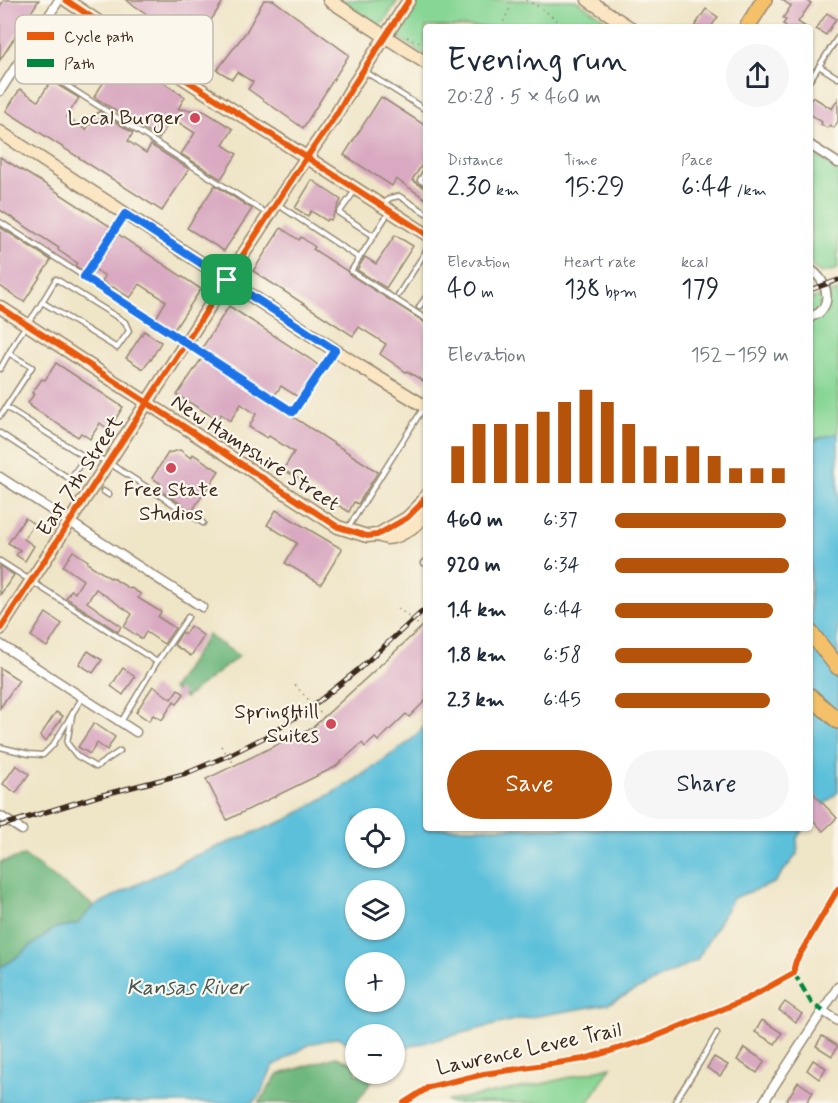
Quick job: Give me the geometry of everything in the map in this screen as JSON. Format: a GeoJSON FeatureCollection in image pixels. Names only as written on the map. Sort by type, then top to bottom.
{"type":"FeatureCollection","features":[{"type":"Feature","properties":{"kind":"highway"},"geometry":{"type":"LineString","coordinates":[[749,24],[764,0]]}},
{"type":"Feature","properties":{"kind":"highway"},"geometry":{"type":"LineString","coordinates":[[813,636],[838,667]]}},
{"type":"Feature","properties":{"kind":"highway"},"geometry":{"type":"LineString","coordinates":[[813,699],[838,722]]}},
{"type":"Feature","properties":{"kind":"street"},"geometry":{"type":"LineString","coordinates":[[49,15],[59,0]]}},
{"type":"Feature","properties":{"kind":"street"},"geometry":{"type":"LineString","coordinates":[[66,0],[89,15]]}},
{"type":"Feature","properties":{"kind":"street"},"geometry":{"type":"LineString","coordinates":[[329,0],[423,61]]}},
{"type":"Feature","properties":{"kind":"street","name":"East 7th Street"},"geometry":{"type":"LineString","coordinates":[[0,629],[409,0]]}},
{"type":"Feature","properties":{"kind":"street"},"geometry":{"type":"LineString","coordinates":[[588,0],[624,24]]}},
{"type":"Feature","properties":{"kind":"street"},"geometry":{"type":"LineString","coordinates":[[0,91],[15,68]]}},
{"type":"Feature","properties":{"kind":"street"},"geometry":{"type":"LineString","coordinates":[[194,84],[423,232]]}},
{"type":"Feature","properties":{"kind":"street"},"geometry":{"type":"LineString","coordinates":[[0,132],[423,405]]}},
{"type":"Feature","properties":{"kind":"street"},"geometry":{"type":"LineString","coordinates":[[813,147],[838,163]]}},
{"type":"Feature","properties":{"kind":"street"},"geometry":{"type":"LineString","coordinates":[[813,271],[820,277],[824,285],[826,300],[820,311],[813,316]]}},
{"type":"Feature","properties":{"kind":"street","name":"New Hampshire Street"},"geometry":{"type":"LineString","coordinates":[[0,307],[331,523],[347,531],[386,538],[405,532],[423,518]]}},
{"type":"Feature","properties":{"kind":"street"},"geometry":{"type":"LineString","coordinates":[[0,477],[202,607]]}},
{"type":"Feature","properties":{"kind":"street"},"geometry":{"type":"LineString","coordinates":[[377,535],[407,518],[423,501]]}},
{"type":"Feature","properties":{"kind":"street"},"geometry":{"type":"LineString","coordinates":[[0,644],[136,732]]}},
{"type":"Feature","properties":{"kind":"street"},"geometry":{"type":"LineString","coordinates":[[0,816],[22,830]]}},
{"type":"Feature","properties":{"kind":"street"},"geometry":{"type":"LineString","coordinates":[[763,1103],[838,987]]}},
{"type":"Feature","properties":{"kind":"street"},"geometry":{"type":"LineString","coordinates":[[823,1011],[838,1021]]}},
{"type":"Feature","properties":{"kind":"lane"},"geometry":{"type":"LineString","coordinates":[[813,75],[838,37]]}},
{"type":"Feature","properties":{"kind":"lane"},"geometry":{"type":"LineString","coordinates":[[819,66],[838,78]]}},
{"type":"Feature","properties":{"kind":"lane"},"geometry":{"type":"LineString","coordinates":[[363,70],[423,108]]}},
{"type":"Feature","properties":{"kind":"lane"},"geometry":{"type":"LineString","coordinates":[[64,84],[269,215]]}},
{"type":"Feature","properties":{"kind":"lane"},"geometry":{"type":"LineString","coordinates":[[356,189],[339,213],[374,236]]}},
{"type":"Feature","properties":{"kind":"lane"},"geometry":{"type":"LineString","coordinates":[[423,211],[399,196],[390,198],[374,236],[351,271],[423,317]]}},
{"type":"Feature","properties":{"kind":"lane"},"geometry":{"type":"LineString","coordinates":[[277,203],[359,258]]}},
{"type":"Feature","properties":{"kind":"lane"},"geometry":{"type":"LineString","coordinates":[[0,222],[293,412],[335,350]]}},
{"type":"Feature","properties":{"kind":"lane"},"geometry":{"type":"LineString","coordinates":[[398,295],[423,256]]}},
{"type":"Feature","properties":{"kind":"lane"},"geometry":{"type":"LineString","coordinates":[[0,369],[26,324],[57,279],[125,322],[129,331],[117,348],[42,302]]}},
{"type":"Feature","properties":{"kind":"lane"},"geometry":{"type":"LineString","coordinates":[[419,307],[423,301]]}},
{"type":"Feature","properties":{"kind":"lane"},"geometry":{"type":"LineString","coordinates":[[0,416],[32,368],[10,354]]}},
{"type":"Feature","properties":{"kind":"lane"},"geometry":{"type":"LineString","coordinates":[[6,407],[85,458]]}},
{"type":"Feature","properties":{"kind":"lane"},"geometry":{"type":"LineString","coordinates":[[347,531],[423,412]]}},
{"type":"Feature","properties":{"kind":"lane"},"geometry":{"type":"LineString","coordinates":[[0,433],[70,479],[86,456],[95,456],[203,523]]}},
{"type":"Feature","properties":{"kind":"lane"},"geometry":{"type":"LineString","coordinates":[[103,491],[109,495]]}},
{"type":"Feature","properties":{"kind":"lane"},"geometry":{"type":"LineString","coordinates":[[0,562],[157,662]]}},
{"type":"Feature","properties":{"kind":"lane"},"geometry":{"type":"LineString","coordinates":[[121,722],[157,662],[188,617]]}},
{"type":"Feature","properties":{"kind":"lane"},"geometry":{"type":"LineString","coordinates":[[0,747],[29,754],[43,754],[53,745],[83,697]]}},
{"type":"Feature","properties":{"kind":"lane"},"geometry":{"type":"LineString","coordinates":[[72,713],[67,743],[77,756],[96,767],[120,751]]}},
{"type":"Feature","properties":{"kind":"lane"},"geometry":{"type":"LineString","coordinates":[[674,1103],[717,1033]]}},
{"type":"Feature","properties":{"kind":"path"},"geometry":{"type":"LineString","coordinates":[[502,24],[510,0]]}},
{"type":"Feature","properties":{"kind":"path"},"geometry":{"type":"LineString","coordinates":[[526,0],[562,24]]}},
{"type":"Feature","properties":{"kind":"path"},"geometry":{"type":"LineString","coordinates":[[404,35],[414,41],[423,42]]}},
{"type":"Feature","properties":{"kind":"path"},"geometry":{"type":"LineString","coordinates":[[84,277],[125,214]]}},
{"type":"Feature","properties":{"kind":"path"},"geometry":{"type":"LineString","coordinates":[[398,608],[421,627]]}},
{"type":"Feature","properties":{"kind":"path"},"geometry":{"type":"LineString","coordinates":[[295,685],[324,717]]}},
{"type":"Feature","properties":{"kind":"path"},"geometry":{"type":"LineString","coordinates":[[221,746],[235,765]]}},
{"type":"Feature","properties":{"kind":"green space"},"geometry":{"type":"Polygon","coordinates":[[[339,0],[398,0],[383,23],[379,25],[339,0]]]}},
{"type":"Feature","properties":{"kind":"green space"},"geometry":{"type":"Polygon","coordinates":[[[419,0],[576,0],[612,24],[423,24],[423,54],[402,40],[401,28],[419,0]]]}},
{"type":"Feature","properties":{"kind":"green space"},"geometry":{"type":"Polygon","coordinates":[[[813,154],[838,170],[838,269],[821,273],[813,267],[813,154]]]}},
{"type":"Feature","properties":{"kind":"green space"},"geometry":{"type":"Polygon","coordinates":[[[838,291],[838,433],[813,440],[813,298],[838,291]]]}},
{"type":"Feature","properties":{"kind":"green space"},"geometry":{"type":"Polygon","coordinates":[[[208,635],[239,656],[185,698],[172,689],[208,635]]]}},
{"type":"Feature","properties":{"kind":"green space"},"geometry":{"type":"Polygon","coordinates":[[[24,856],[94,906],[77,924],[55,928],[0,967],[0,862],[24,856]]]}},
{"type":"Feature","properties":{"kind":"green space"},"geometry":{"type":"Polygon","coordinates":[[[336,1057],[345,1060],[345,1084],[370,1084],[356,1103],[259,1103],[277,1075],[336,1057]]]}},
{"type":"Feature","properties":{"kind":"green space"},"geometry":{"type":"Polygon","coordinates":[[[611,1067],[588,1103],[449,1103],[447,1101],[542,1084],[611,1067]]]}},
{"type":"Feature","properties":{"kind":"water"},"geometry":{"type":"Polygon","coordinates":[[[838,433],[838,792],[824,805],[813,793],[813,440],[838,433]]]}},
{"type":"Feature","properties":{"kind":"water","name":"Kansas River"},"geometry":{"type":"Polygon","coordinates":[[[423,728],[423,831],[802,831],[797,838],[798,853],[774,883],[733,898],[697,960],[608,1004],[514,1020],[405,1047],[405,1024],[345,1024],[345,1042],[339,1037],[310,1044],[273,1066],[260,1095],[252,1103],[0,1103],[0,967],[55,928],[77,924],[94,906],[194,856],[286,820],[353,781],[409,742],[423,728]]]}},
{"type":"Feature","properties":{"kind":"building"},"geometry":{"type":"Polygon","coordinates":[[[4,0],[39,0],[29,15],[15,15],[15,37],[0,60],[0,6],[4,0]]]}},
{"type":"Feature","properties":{"kind":"building"},"geometry":{"type":"Polygon","coordinates":[[[126,0],[224,0],[213,17],[213,15],[148,15],[126,0]]]}},
{"type":"Feature","properties":{"kind":"building"},"geometry":{"type":"Polygon","coordinates":[[[264,0],[273,0],[349,55],[303,128],[248,89],[253,82],[237,72],[232,79],[217,70],[246,32],[264,0]]]}},
{"type":"Feature","properties":{"kind":"building"},"geometry":{"type":"Polygon","coordinates":[[[782,0],[806,0],[811,3],[798,22],[801,24],[783,24],[786,20],[783,18],[791,6],[782,0]]]}},
{"type":"Feature","properties":{"kind":"building"},"geometry":{"type":"Polygon","coordinates":[[[706,9],[718,17],[713,24],[696,24],[706,9]]]}},
{"type":"Feature","properties":{"kind":"building"},"geometry":{"type":"Polygon","coordinates":[[[827,13],[836,19],[826,35],[816,29],[827,13]]]}},
{"type":"Feature","properties":{"kind":"building"},"geometry":{"type":"Polygon","coordinates":[[[49,84],[56,84],[79,98],[66,117],[86,130],[99,111],[133,133],[128,141],[146,153],[151,145],[189,169],[162,211],[6,111],[20,89],[38,101],[49,84]]]}},
{"type":"Feature","properties":{"kind":"building"},"geometry":{"type":"Polygon","coordinates":[[[102,84],[165,84],[185,97],[178,109],[204,111],[233,129],[223,145],[237,154],[221,179],[181,154],[195,133],[172,118],[159,139],[94,97],[102,84]]]}},
{"type":"Feature","properties":{"kind":"building"},"geometry":{"type":"Polygon","coordinates":[[[381,97],[423,124],[423,164],[412,180],[423,187],[423,197],[396,179],[392,186],[344,155],[381,97]]]}},
{"type":"Feature","properties":{"kind":"building"},"geometry":{"type":"Polygon","coordinates":[[[813,97],[832,109],[838,99],[838,121],[834,128],[830,125],[827,128],[821,124],[822,122],[813,116],[813,97]]]}},
{"type":"Feature","properties":{"kind":"building"},"geometry":{"type":"Polygon","coordinates":[[[0,157],[111,227],[110,229],[201,289],[174,330],[156,318],[166,301],[140,284],[130,298],[102,281],[105,276],[87,264],[83,271],[75,266],[77,263],[58,250],[59,248],[0,210],[0,157]]]}},
{"type":"Feature","properties":{"kind":"building"},"geometry":{"type":"Polygon","coordinates":[[[312,180],[341,200],[331,220],[327,221],[311,211],[308,216],[295,208],[312,180]]]}},
{"type":"Feature","properties":{"kind":"building"},"geometry":{"type":"Polygon","coordinates":[[[215,185],[252,209],[224,251],[187,228],[215,185]]]}},
{"type":"Feature","properties":{"kind":"building"},"geometry":{"type":"Polygon","coordinates":[[[0,227],[51,260],[24,302],[0,286],[0,227]]]}},
{"type":"Feature","properties":{"kind":"building"},"geometry":{"type":"Polygon","coordinates":[[[281,228],[299,240],[301,237],[315,247],[313,249],[349,274],[423,321],[423,381],[380,354],[386,344],[359,327],[353,336],[253,271],[281,228]]]}},
{"type":"Feature","properties":{"kind":"building"},"geometry":{"type":"Polygon","coordinates":[[[395,235],[413,246],[386,288],[357,270],[365,257],[376,264],[395,235]]]}},
{"type":"Feature","properties":{"kind":"building"},"geometry":{"type":"Polygon","coordinates":[[[229,306],[319,366],[298,397],[281,386],[275,395],[202,348],[229,306]]]}},
{"type":"Feature","properties":{"kind":"building"},"geometry":{"type":"Polygon","coordinates":[[[144,331],[161,342],[143,369],[126,358],[144,331]]]}},
{"type":"Feature","properties":{"kind":"building"},"geometry":{"type":"Polygon","coordinates":[[[202,358],[378,472],[358,504],[354,502],[349,512],[301,482],[299,478],[283,470],[294,452],[269,436],[267,438],[249,427],[256,414],[241,404],[230,421],[221,414],[218,420],[177,395],[202,358]]]}},
{"type":"Feature","properties":{"kind":"building"},"geometry":{"type":"Polygon","coordinates":[[[56,363],[123,407],[109,430],[100,423],[90,439],[81,433],[78,437],[30,406],[28,403],[34,394],[32,393],[42,379],[45,380],[56,363]]]}},
{"type":"Feature","properties":{"kind":"building"},"geometry":{"type":"Polygon","coordinates":[[[180,450],[191,458],[193,454],[219,471],[192,511],[156,488],[160,483],[152,478],[168,453],[180,450]]]}},
{"type":"Feature","properties":{"kind":"building"},"geometry":{"type":"Polygon","coordinates":[[[276,510],[342,549],[321,584],[285,563],[297,543],[267,525],[276,510]]]}},
{"type":"Feature","properties":{"kind":"building"},"geometry":{"type":"Polygon","coordinates":[[[25,518],[34,524],[24,539],[34,546],[25,561],[16,555],[20,550],[8,543],[25,518]]]}},
{"type":"Feature","properties":{"kind":"building"},"geometry":{"type":"Polygon","coordinates":[[[73,551],[110,578],[141,594],[138,598],[161,612],[158,617],[175,628],[164,644],[146,632],[142,639],[124,627],[132,614],[96,589],[87,602],[121,626],[118,632],[66,598],[71,590],[75,593],[83,580],[63,566],[73,551]]]}},
{"type":"Feature","properties":{"kind":"building"},"geometry":{"type":"Polygon","coordinates":[[[0,566],[14,575],[0,595],[0,566]]]}},
{"type":"Feature","properties":{"kind":"building"},"geometry":{"type":"Polygon","coordinates":[[[46,613],[62,624],[47,647],[31,636],[46,613]]]}},
{"type":"Feature","properties":{"kind":"building"},"geometry":{"type":"Polygon","coordinates":[[[190,626],[204,636],[191,656],[174,645],[182,632],[185,634],[190,626]]]}},
{"type":"Feature","properties":{"kind":"building"},"geometry":{"type":"Polygon","coordinates":[[[423,626],[423,703],[409,717],[406,714],[378,741],[375,738],[365,747],[362,743],[335,767],[227,820],[206,779],[312,728],[423,626]]]}},
{"type":"Feature","properties":{"kind":"building"},"geometry":{"type":"Polygon","coordinates":[[[88,651],[102,660],[93,673],[79,664],[88,651]]]}},
{"type":"Feature","properties":{"kind":"building"},"geometry":{"type":"Polygon","coordinates":[[[0,668],[19,680],[0,708],[0,668]]]}},
{"type":"Feature","properties":{"kind":"building"},"geometry":{"type":"Polygon","coordinates":[[[123,668],[135,677],[123,695],[111,686],[123,668]]]}},
{"type":"Feature","properties":{"kind":"building"},"geometry":{"type":"Polygon","coordinates":[[[153,686],[171,699],[178,689],[184,694],[177,704],[174,701],[162,720],[153,715],[149,721],[136,712],[153,686]]]}},
{"type":"Feature","properties":{"kind":"building"},"geometry":{"type":"Polygon","coordinates":[[[56,712],[63,716],[46,741],[40,736],[56,712]]]}},
{"type":"Feature","properties":{"kind":"building"},"geometry":{"type":"Polygon","coordinates":[[[94,723],[115,737],[107,750],[97,743],[90,754],[78,747],[94,723]]]}},
{"type":"Feature","properties":{"kind":"building"},"geometry":{"type":"Polygon","coordinates":[[[16,765],[29,774],[16,793],[3,784],[16,765]]]}},
{"type":"Feature","properties":{"kind":"building"},"geometry":{"type":"Polygon","coordinates":[[[813,793],[837,818],[823,831],[813,820],[813,793]]]}},
{"type":"Feature","properties":{"kind":"building"},"geometry":{"type":"Polygon","coordinates":[[[785,1002],[802,1014],[796,1022],[779,1010],[785,1002]]]}},
{"type":"Feature","properties":{"kind":"building"},"geometry":{"type":"Polygon","coordinates":[[[762,1020],[782,1033],[775,1044],[755,1032],[762,1020]]]}},
{"type":"Feature","properties":{"kind":"building"},"geometry":{"type":"Polygon","coordinates":[[[822,1036],[838,1046],[832,1056],[816,1046],[822,1036]]]}},
{"type":"Feature","properties":{"kind":"building"},"geometry":{"type":"Polygon","coordinates":[[[744,1048],[765,1061],[757,1073],[737,1060],[744,1048]]]}},
{"type":"Feature","properties":{"kind":"building"},"geometry":{"type":"Polygon","coordinates":[[[714,1057],[728,1065],[720,1076],[707,1068],[714,1057]]]}},
{"type":"Feature","properties":{"kind":"building"},"geometry":{"type":"Polygon","coordinates":[[[813,1060],[826,1068],[819,1079],[807,1070],[813,1060]]]}},
{"type":"Feature","properties":{"kind":"building"},"geometry":{"type":"Polygon","coordinates":[[[798,1082],[813,1092],[806,1103],[785,1103],[798,1082]]]}},
{"type":"Feature","properties":{"kind":"railway"},"geometry":{"type":"LineString","coordinates":[[813,289],[838,280]]}},
{"type":"Feature","properties":{"kind":"railway"},"geometry":{"type":"LineString","coordinates":[[0,826],[98,796],[187,773],[267,736],[314,705],[359,669],[423,611]]}},
{"type":"Feature","properties":{"kind":"marked path"},"geometry":{"type":"LineString","coordinates":[[794,973],[811,1002],[823,1011]]}},
{"type":"Feature","properties":{"kind":"cycle path"},"geometry":{"type":"LineString","coordinates":[[66,0],[88,15]]}},
{"type":"Feature","properties":{"kind":"cycle path"},"geometry":{"type":"LineString","coordinates":[[0,629],[409,0]]}},
{"type":"Feature","properties":{"kind":"cycle path"},"geometry":{"type":"LineString","coordinates":[[192,84],[423,232]]}},
{"type":"Feature","properties":{"kind":"cycle path"},"geometry":{"type":"LineString","coordinates":[[0,307],[338,527],[367,536],[377,535],[407,518],[423,500]]}},
{"type":"Feature","properties":{"kind":"cycle path","name":"Lawrence Levee Trail"},"geometry":{"type":"LineString","coordinates":[[404,1103],[429,1087],[484,1074],[584,1059],[647,1040],[747,999],[794,973],[796,961],[838,889]]}},
{"type":"Feature","properties":{"kind":"place","name":"Local Burger"},"geometry":{"type":"Point","coordinates":[195,118]}},
{"type":"Feature","properties":{"kind":"place","name":"Free State Studios"},"geometry":{"type":"Point","coordinates":[171,468]}},
{"type":"Feature","properties":{"kind":"place","name":"SpringHill Suites"},"geometry":{"type":"Point","coordinates":[331,724]}},
{"type":"Feature","properties":{"kind":"route"},"geometry":{"type":"LineString","coordinates":[[125,214],[227,280],[335,350],[293,412],[84,277],[125,214]]}}]}
